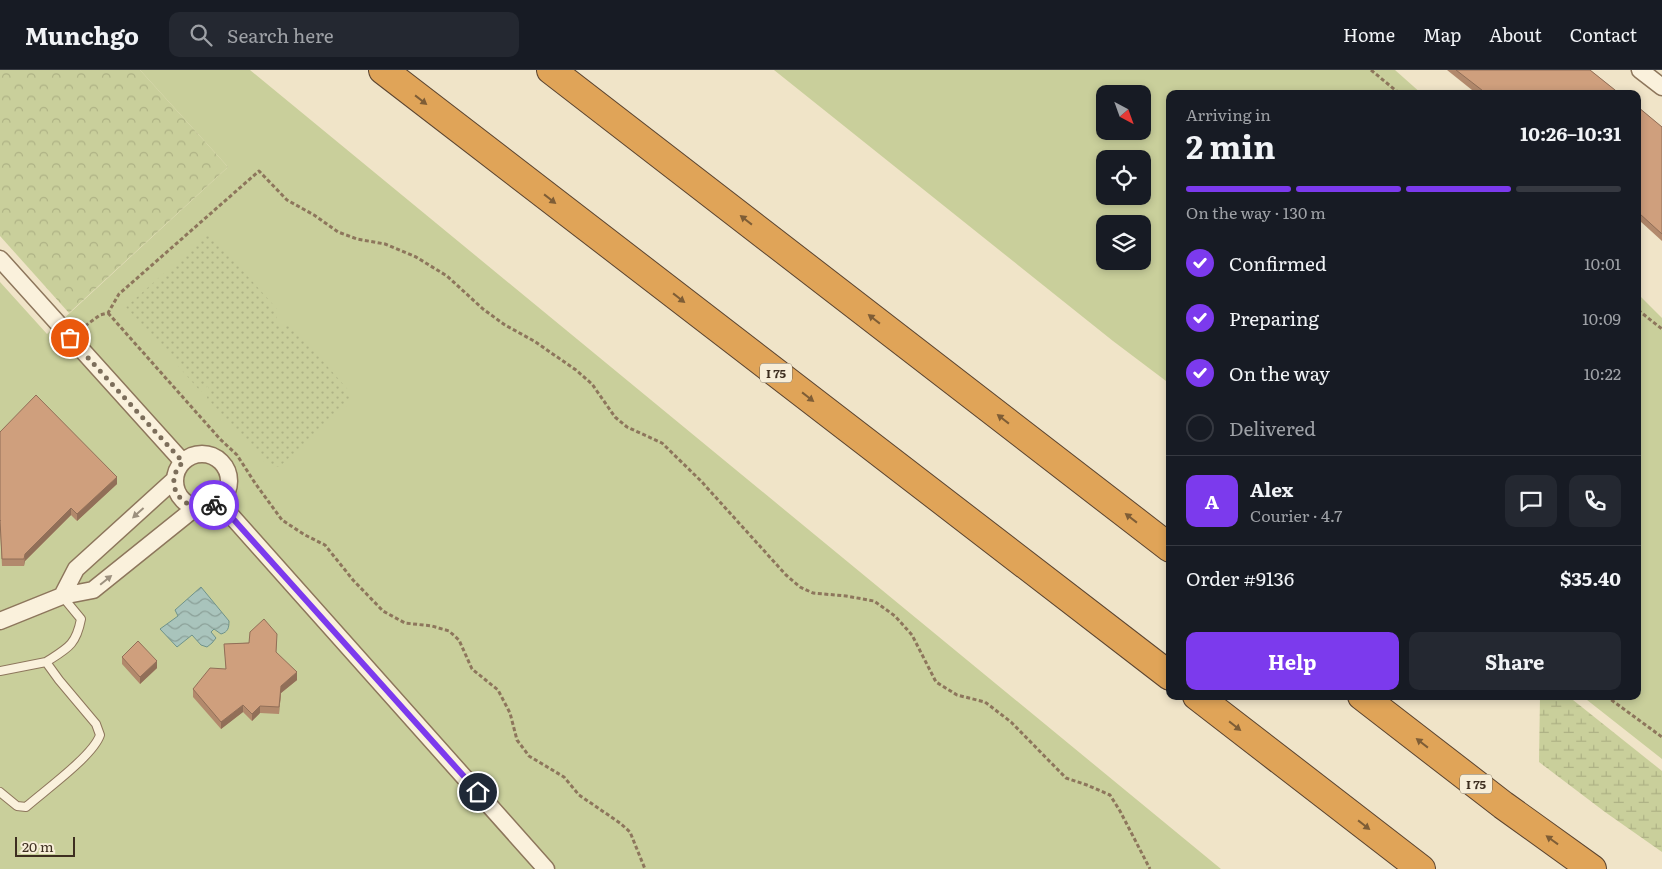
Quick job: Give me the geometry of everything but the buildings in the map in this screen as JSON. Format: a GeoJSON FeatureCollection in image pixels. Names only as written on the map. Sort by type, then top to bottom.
{"type":"FeatureCollection","features":[{"type":"Feature","properties":{"kind":"highway","name":"I 75"},"geometry":{"type":"LineString","coordinates":[[383,70],[1166,673]]}},
{"type":"Feature","properties":{"kind":"highway"},"geometry":{"type":"LineString","coordinates":[[551,70],[1166,545]]}},
{"type":"Feature","properties":{"kind":"highway"},"geometry":{"type":"LineString","coordinates":[[1202,700],[1421,869]]}},
{"type":"Feature","properties":{"kind":"highway","name":"I 75"},"geometry":{"type":"LineString","coordinates":[[1367,700],[1503,805],[1592,869]]}},
{"type":"Feature","properties":{"kind":"street"},"geometry":{"type":"LineString","coordinates":[[1640,70],[1662,87]]}},
{"type":"Feature","properties":{"kind":"street"},"geometry":{"type":"LineString","coordinates":[[0,259],[183,462]]}},
{"type":"Feature","properties":{"kind":"street"},"geometry":{"type":"LineString","coordinates":[[196,454],[204,454],[220,460],[226,468],[229,476],[229,485],[226,493],[213,506],[195,508],[186,504],[180,498],[174,480],[176,471],[183,462],[196,454]]}},
{"type":"Feature","properties":{"kind":"street"},"geometry":{"type":"LineString","coordinates":[[62,596],[76,568],[174,480]]}},
{"type":"Feature","properties":{"kind":"street"},"geometry":{"type":"LineString","coordinates":[[218,502],[546,869]]}},
{"type":"Feature","properties":{"kind":"street"},"geometry":{"type":"LineString","coordinates":[[0,621],[62,596],[93,590],[195,508]]}},
{"type":"Feature","properties":{"kind":"lane"},"geometry":{"type":"LineString","coordinates":[[0,671],[46,662],[68,648],[78,634],[82,619],[62,596]]}},
{"type":"Feature","properties":{"kind":"lane"},"geometry":{"type":"LineString","coordinates":[[0,792],[16,806],[26,807],[75,766],[98,741],[100,735],[96,724],[58,680],[46,662]]}},
{"type":"Feature","properties":{"kind":"path"},"geometry":{"type":"LineString","coordinates":[[1371,70],[1395,90]]}},
{"type":"Feature","properties":{"kind":"path"},"geometry":{"type":"LineString","coordinates":[[108,313],[118,294],[259,172],[287,200],[314,215],[338,232],[357,239],[385,244],[416,256],[447,276],[483,310],[505,325],[534,340],[576,370],[592,384],[615,417],[627,427],[662,443],[701,481],[786,575],[800,587],[813,593],[846,596],[874,602],[896,616],[912,635],[936,682],[957,695],[985,702],[1011,722],[1066,778],[1110,795],[1150,869]]}},
{"type":"Feature","properties":{"kind":"path"},"geometry":{"type":"LineString","coordinates":[[1641,312],[1662,328]]}},
{"type":"Feature","properties":{"kind":"path"},"geometry":{"type":"LineString","coordinates":[[70,338],[100,314],[108,313]]}},
{"type":"Feature","properties":{"kind":"path"},"geometry":{"type":"LineString","coordinates":[[108,313],[220,439],[237,454],[282,520],[304,535],[325,545],[353,580],[383,611],[405,623],[432,626],[449,632],[459,640],[472,669],[498,690],[510,713],[517,740],[529,756],[564,776],[579,795],[630,832],[645,869]]}},
{"type":"Feature","properties":{"kind":"path"},"geometry":{"type":"LineString","coordinates":[[1611,700],[1662,737]]}},
{"type":"Feature","properties":{"kind":"green space"},"geometry":{"type":"Polygon","coordinates":[[[0,70],[140,70],[228,167],[69,313],[0,236],[0,70]]]}},
{"type":"Feature","properties":{"kind":"green space"},"geometry":{"type":"Polygon","coordinates":[[[140,70],[250,70],[1221,869],[0,869],[0,282],[47,334],[228,167],[140,70]]]}},
{"type":"Feature","properties":{"kind":"green space"},"geometry":{"type":"Polygon","coordinates":[[[774,70],[1395,70],[1418,90],[1166,90],[1166,381],[1113,341],[774,70]]]}},
{"type":"Feature","properties":{"kind":"green space"},"geometry":{"type":"Polygon","coordinates":[[[209,233],[278,310],[275,326],[291,325],[350,392],[349,404],[279,467],[268,466],[207,398],[209,385],[201,392],[126,307],[209,233]]]}},
{"type":"Feature","properties":{"kind":"green space"},"geometry":{"type":"Polygon","coordinates":[[[1641,297],[1662,318],[1662,759],[1587,700],[1641,700],[1641,297]]]}},
{"type":"Feature","properties":{"kind":"green space"},"geometry":{"type":"Polygon","coordinates":[[[1540,700],[1573,700],[1662,771],[1662,852],[1605,812],[1539,762],[1540,700]]]}},
{"type":"Feature","properties":{"kind":"water"},"geometry":{"type":"Polygon","coordinates":[[[201,587],[229,621],[227,631],[221,634],[214,629],[211,632],[216,638],[207,647],[201,645],[192,635],[177,647],[160,629],[178,616],[175,610],[201,587]]]}},
{"type":"Feature","properties":{"kind":"way so far"},"geometry":{"type":"LineString","coordinates":[[70,338],[183,462],[176,471],[174,480],[180,498],[186,504],[195,508],[214,505]]}},
{"type":"Feature","properties":{"kind":"route"},"geometry":{"type":"LineString","coordinates":[[214,505],[218,502],[478,792]]}}]}
